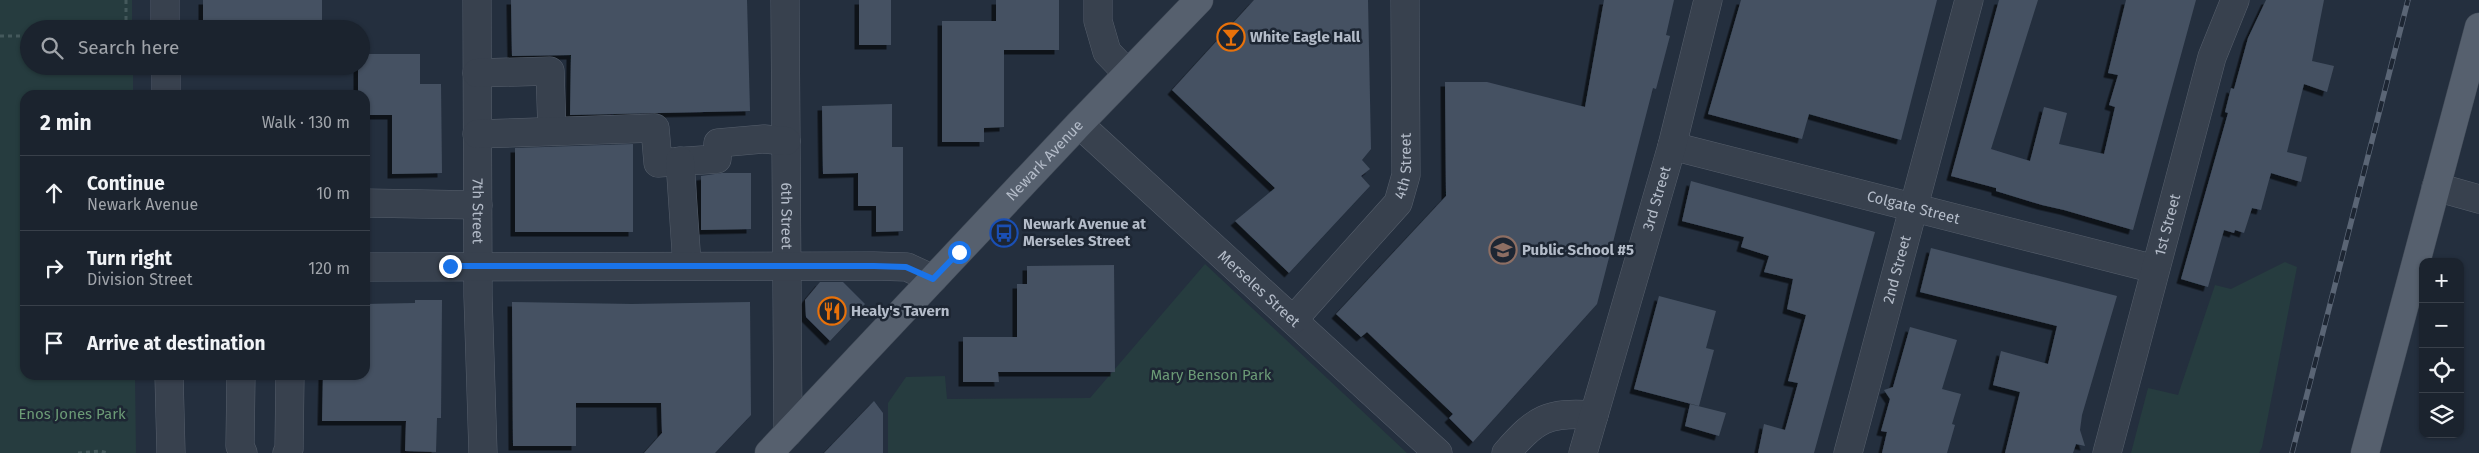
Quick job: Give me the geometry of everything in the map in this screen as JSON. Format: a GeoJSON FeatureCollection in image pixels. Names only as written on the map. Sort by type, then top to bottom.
{"type":"FeatureCollection","features":[{"type":"Feature","properties":{"kind":"main road","name":"Newark Avenue"},"geometry":{"type":"LineString","coordinates":[[770,453],[1127,73],[1199,0]]}},
{"type":"Feature","properties":{"kind":"main road"},"geometry":{"type":"LineString","coordinates":[[2365,453],[2479,29]]}},
{"type":"Feature","properties":{"kind":"street"},"geometry":{"type":"LineString","coordinates":[[165,0],[165,20]]}},
{"type":"Feature","properties":{"kind":"street","name":"7th Street"},"geometry":{"type":"LineString","coordinates":[[477,0],[478,266],[483,453]]}},
{"type":"Feature","properties":{"kind":"street","name":"6th Street"},"geometry":{"type":"LineString","coordinates":[[786,0],[788,434]]}},
{"type":"Feature","properties":{"kind":"street"},"geometry":{"type":"LineString","coordinates":[[1098,0],[1098,21],[1107,52],[1127,73]]}},
{"type":"Feature","properties":{"kind":"street","name":"4th Street"},"geometry":{"type":"LineString","coordinates":[[1292,320],[1398,203],[1406,175],[1405,0]]}},
{"type":"Feature","properties":{"kind":"street","name":"3rd Street"},"geometry":{"type":"LineString","coordinates":[[1583,453],[1672,146],[1708,0]]}},
{"type":"Feature","properties":{"kind":"street","name":"2nd Street"},"geometry":{"type":"LineString","coordinates":[[1848,453],[1969,0]]}},
{"type":"Feature","properties":{"kind":"street","name":"1st Street"},"geometry":{"type":"LineString","coordinates":[[2107,453],[2212,57],[2235,0]]}},
{"type":"Feature","properties":{"kind":"street"},"geometry":{"type":"LineString","coordinates":[[477,73],[550,71],[552,130]]}},
{"type":"Feature","properties":{"kind":"street"},"geometry":{"type":"LineString","coordinates":[[166,75],[166,90]]}},
{"type":"Feature","properties":{"kind":"street","name":"Merseles Street"},"geometry":{"type":"LineString","coordinates":[[1079,124],[1438,453]]}},
{"type":"Feature","properties":{"kind":"street"},"geometry":{"type":"LineString","coordinates":[[477,134],[655,128],[658,163],[717,158],[718,142],[764,139],[786,141]]}},
{"type":"Feature","properties":{"kind":"street","name":"Colgate Street"},"geometry":{"type":"LineString","coordinates":[[1672,146],[2155,269]]}},
{"type":"Feature","properties":{"kind":"street"},"geometry":{"type":"LineString","coordinates":[[680,161],[687,265]]}},
{"type":"Feature","properties":{"kind":"street"},"geometry":{"type":"LineString","coordinates":[[2436,187],[2479,199]]}},
{"type":"Feature","properties":{"kind":"street"},"geometry":{"type":"LineString","coordinates":[[370,203],[478,205]]}},
{"type":"Feature","properties":{"kind":"street"},"geometry":{"type":"LineString","coordinates":[[370,267],[787,265],[906,267],[933,279]]}},
{"type":"Feature","properties":{"kind":"street"},"geometry":{"type":"LineString","coordinates":[[169,380],[171,453]]}},
{"type":"Feature","properties":{"kind":"street"},"geometry":{"type":"LineString","coordinates":[[242,380],[240,446],[243,453]]}},
{"type":"Feature","properties":{"kind":"street"},"geometry":{"type":"LineString","coordinates":[[287,453],[289,449],[290,380]]}},
{"type":"Feature","properties":{"kind":"street"},"geometry":{"type":"LineString","coordinates":[[1506,453],[1525,431],[1546,418],[1565,413],[1594,415]]}},
{"type":"Feature","properties":{"kind":"path"},"geometry":{"type":"LineString","coordinates":[[126,0],[126,20]]}},
{"type":"Feature","properties":{"kind":"path"},"geometry":{"type":"LineString","coordinates":[[0,36],[20,36]]}},
{"type":"Feature","properties":{"kind":"path"},"geometry":{"type":"LineString","coordinates":[[78,453],[100,451],[108,453]]}},
{"type":"Feature","properties":{"kind":"green space","name":"Enos Jones Park"},"geometry":{"type":"Polygon","coordinates":[[[0,0],[132,0],[132,20],[20,20],[20,75],[133,75],[133,90],[20,90],[20,380],[135,380],[136,453],[0,453],[0,0]]]}},
{"type":"Feature","properties":{"kind":"green space"},"geometry":{"type":"Polygon","coordinates":[[[2285,262],[2297,267],[2262,447],[2259,453],[2131,453],[2148,388],[2178,395],[2215,285],[2231,289],[2285,262]]]}},
{"type":"Feature","properties":{"kind":"green space","name":"Mary Benson Park"},"geometry":{"type":"Polygon","coordinates":[[[1205,264],[1407,453],[888,453],[888,403],[906,377],[945,376],[947,399],[1090,398],[1205,264]]]}},
{"type":"Feature","properties":{"kind":"building"},"geometry":{"type":"Polygon","coordinates":[[[203,0],[322,0],[322,20],[203,20],[203,0]]]}},
{"type":"Feature","properties":{"kind":"building"},"geometry":{"type":"Polygon","coordinates":[[[511,0],[747,0],[750,111],[570,115],[571,55],[512,56],[511,0]]]}},
{"type":"Feature","properties":{"kind":"building"},"geometry":{"type":"Polygon","coordinates":[[[859,0],[891,0],[891,45],[859,45],[859,0]]]}},
{"type":"Feature","properties":{"kind":"building"},"geometry":{"type":"Polygon","coordinates":[[[996,0],[1059,0],[1059,50],[1004,50],[1004,127],[984,128],[984,142],[942,142],[942,21],[996,21],[996,0]]]}},
{"type":"Feature","properties":{"kind":"building"},"geometry":{"type":"Polygon","coordinates":[[[1254,0],[1368,0],[1371,149],[1362,160],[1370,169],[1361,176],[1370,186],[1289,273],[1235,221],[1275,188],[1172,90],[1254,0]]]}},
{"type":"Feature","properties":{"kind":"building","name":"Public School #5"},"geometry":{"type":"Polygon","coordinates":[[[1604,0],[1674,0],[1666,35],[1670,36],[1656,89],[1653,88],[1597,304],[1473,442],[1449,418],[1453,414],[1367,332],[1361,337],[1336,314],[1446,196],[1445,82],[1487,82],[1585,107],[1604,0]]]}},
{"type":"Feature","properties":{"kind":"building"},"geometry":{"type":"Polygon","coordinates":[[[1741,0],[1937,0],[1901,140],[1809,114],[1802,139],[1708,114],[1741,0]]]}},
{"type":"Feature","properties":{"kind":"building"},"geometry":{"type":"Polygon","coordinates":[[[1999,0],[2038,0],[1991,149],[2030,161],[2044,107],[2067,113],[2059,144],[2104,154],[2115,107],[2109,105],[2118,75],[2108,73],[2126,0],[2196,0],[2133,230],[2042,205],[1996,191],[1996,188],[1951,176],[1999,0]]]}},
{"type":"Feature","properties":{"kind":"building"},"geometry":{"type":"Polygon","coordinates":[[[2266,0],[2324,0],[2312,61],[2334,66],[2327,92],[2304,84],[2287,152],[2307,157],[2301,182],[2271,173],[2261,210],[2252,208],[2244,233],[2235,230],[2234,233],[2224,230],[2208,287],[2181,279],[2228,113],[2225,112],[2231,88],[2234,89],[2248,38],[2266,0]]]}},
{"type":"Feature","properties":{"kind":"building"},"geometry":{"type":"Polygon","coordinates":[[[370,54],[420,54],[420,84],[441,84],[442,173],[392,174],[392,115],[370,115],[370,90],[358,90],[358,75],[370,75],[370,54]]]}},
{"type":"Feature","properties":{"kind":"building"},"geometry":{"type":"Polygon","coordinates":[[[892,104],[892,147],[903,147],[903,231],[876,232],[876,206],[858,206],[858,173],[823,174],[822,106],[892,104]]]}},
{"type":"Feature","properties":{"kind":"building"},"geometry":{"type":"Polygon","coordinates":[[[633,144],[633,232],[515,232],[515,148],[633,144]]]}},
{"type":"Feature","properties":{"kind":"building"},"geometry":{"type":"Polygon","coordinates":[[[722,173],[751,173],[751,229],[701,230],[701,176],[722,173]]]}},
{"type":"Feature","properties":{"kind":"building"},"geometry":{"type":"Polygon","coordinates":[[[1691,181],[1875,232],[1814,453],[1758,453],[1764,424],[1785,430],[1798,383],[1788,381],[1806,315],[1787,309],[1793,279],[1764,272],[1769,256],[1741,247],[1744,237],[1682,221],[1691,181]]]}},
{"type":"Feature","properties":{"kind":"building"},"geometry":{"type":"Polygon","coordinates":[[[1931,248],[2117,296],[2082,415],[2080,430],[2085,446],[2076,444],[2073,453],[2005,453],[2020,392],[1993,385],[2001,351],[2048,364],[2057,326],[1920,292],[1931,248]]]}},
{"type":"Feature","properties":{"kind":"building"},"geometry":{"type":"Polygon","coordinates":[[[1114,265],[1115,372],[998,372],[999,382],[963,382],[963,337],[1017,337],[1017,284],[1027,284],[1027,266],[1114,265]]]}},
{"type":"Feature","properties":{"kind":"building","name":"Healy's Tavern"},"geometry":{"type":"Polygon","coordinates":[[[820,282],[843,282],[865,304],[830,341],[806,317],[805,300],[820,282]]]}},
{"type":"Feature","properties":{"kind":"building"},"geometry":{"type":"Polygon","coordinates":[[[1659,296],[1716,311],[1706,348],[1714,350],[1699,406],[1634,389],[1659,296]]]}},
{"type":"Feature","properties":{"kind":"building"},"geometry":{"type":"Polygon","coordinates":[[[415,300],[442,300],[441,418],[437,418],[436,452],[405,451],[406,421],[322,421],[323,380],[370,380],[370,304],[415,303],[415,300]]]}},
{"type":"Feature","properties":{"kind":"building"},"geometry":{"type":"Polygon","coordinates":[[[512,302],[632,304],[750,302],[751,415],[715,453],[644,453],[662,433],[661,403],[576,403],[576,446],[513,446],[512,302]]]}},
{"type":"Feature","properties":{"kind":"building"},"geometry":{"type":"Polygon","coordinates":[[[1910,327],[1957,340],[1942,389],[1961,394],[1952,424],[1955,425],[1947,453],[1882,453],[1887,432],[1881,431],[1890,399],[1884,390],[1893,387],[1910,327]]]}},
{"type":"Feature","properties":{"kind":"building"},"geometry":{"type":"Polygon","coordinates":[[[874,401],[883,413],[883,453],[824,453],[874,401]]]}},
{"type":"Feature","properties":{"kind":"building"},"geometry":{"type":"Polygon","coordinates":[[[1690,404],[1726,413],[1719,436],[1685,426],[1690,404]]]}},
{"type":"Feature","properties":{"kind":"railway"},"geometry":{"type":"LineString","coordinates":[[2292,453],[2408,0]]}},
{"type":"Feature","properties":{"kind":"place","name":"White Eagle Hall"},"geometry":{"type":"Point","coordinates":[1231,37]}},
{"type":"Feature","properties":{"kind":"place","name":"Newark Avenue at Merseles Street"},"geometry":{"type":"Point","coordinates":[1004,233]}},
{"type":"Feature","properties":{"kind":"place","name":"Public School #5"},"geometry":{"type":"Point","coordinates":[1503,250]}},
{"type":"Feature","properties":{"kind":"place","name":"Healy's Tavern"},"geometry":{"type":"Point","coordinates":[832,311]}},
{"type":"Feature","properties":{"kind":"route"},"geometry":{"type":"LineString","coordinates":[[450,266],[874,266],[906,267],[933,279],[959,252]]}}]}
